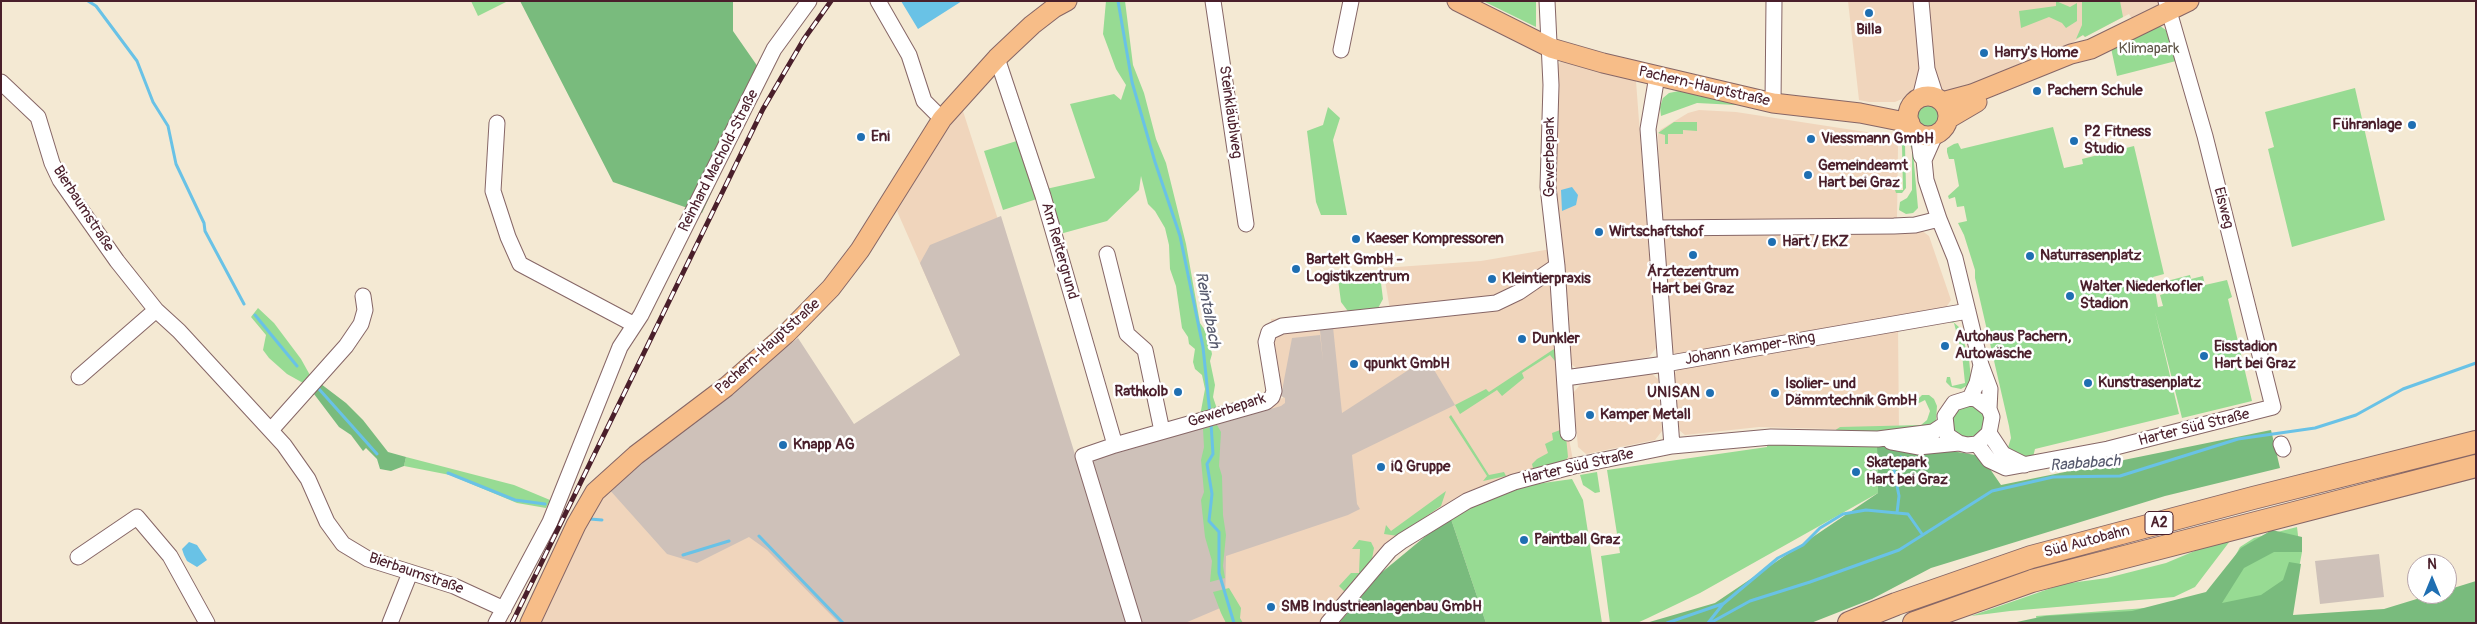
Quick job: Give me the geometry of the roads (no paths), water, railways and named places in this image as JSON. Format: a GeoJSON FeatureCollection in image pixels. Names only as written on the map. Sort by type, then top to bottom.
{"type":"FeatureCollection","features":[{"type":"Feature","properties":{"kind":"highway","name":"Süd Autobahn"},"geometry":{"type":"LineString","coordinates":[[1849,623],[1896,604],[2031,557],[2253,498],[2476,442]]}},
{"type":"Feature","properties":{"kind":"highway","name":"Süd Autobahn"},"geometry":{"type":"LineString","coordinates":[[1914,623],[2032,581],[2476,466]]}},
{"type":"Feature","properties":{"kind":"main road","name":"Pachern-Hauptstraße"},"geometry":{"type":"LineString","coordinates":[[530,623],[576,525],[596,492],[636,455],[726,387],[786,334],[831,288],[860,250],[942,118],[997,58],[1032,25],[1054,8],[1067,1]]}},
{"type":"Feature","properties":{"kind":"main road","name":"Pachern-Hauptstraße"},"geometry":{"type":"LineString","coordinates":[[1457,1],[1551,48],[1657,76],[1773,103],[1860,113],[1927,114]]}},
{"type":"Feature","properties":{"kind":"main road"},"geometry":{"type":"LineString","coordinates":[[1927,114],[1975,102],[2015,89],[2074,64],[2090,50],[2167,6],[2189,1]]}},
{"type":"Feature","properties":{"kind":"street","name":"Reinhard Machold-Straße"},"geometry":{"type":"LineString","coordinates":[[496,623],[550,522],[588,430],[611,365],[633,324],[641,315],[774,49],[809,1]]}},
{"type":"Feature","properties":{"kind":"street"},"geometry":{"type":"LineString","coordinates":[[878,1],[912,60],[924,101],[942,118]]}},
{"type":"Feature","properties":{"kind":"street","name":"Steinkläublweg"},"geometry":{"type":"LineString","coordinates":[[1213,1],[1246,224]]}},
{"type":"Feature","properties":{"kind":"street"},"geometry":{"type":"LineString","coordinates":[[1341,50],[1351,1]]}},
{"type":"Feature","properties":{"kind":"street"},"geometry":{"type":"LineString","coordinates":[[1547,1],[1551,48]]}},
{"type":"Feature","properties":{"kind":"street"},"geometry":{"type":"LineString","coordinates":[[1773,103],[1774,1]]}},
{"type":"Feature","properties":{"kind":"street"},"geometry":{"type":"LineString","coordinates":[[1921,1],[1927,68],[1924,160],[1930,195],[1938,220],[1955,258],[1982,365],[1990,389],[1988,409]]}},
{"type":"Feature","properties":{"kind":"street","name":"Eisweg"},"geometry":{"type":"LineString","coordinates":[[2167,6],[2205,136],[2273,407]]}},
{"type":"Feature","properties":{"kind":"street","name":"Gewerbepark"},"geometry":{"type":"LineString","coordinates":[[1551,48],[1548,188],[1557,266],[1568,433]]}},
{"type":"Feature","properties":{"kind":"street","name":"Am Reitergrund"},"geometry":{"type":"LineString","coordinates":[[997,58],[1045,203],[1115,445]]}},
{"type":"Feature","properties":{"kind":"street","name":"Johann Kamper-Ring"},"geometry":{"type":"LineString","coordinates":[[1657,76],[1648,129],[1665,364],[1968,311]]}},
{"type":"Feature","properties":{"kind":"street","name":"Bierbaumstraße"},"geometry":{"type":"LineString","coordinates":[[1,82],[38,117],[52,163],[60,180],[117,262],[156,310],[179,331],[271,430],[296,460],[327,522],[343,544],[368,559],[454,586],[504,609]]}},
{"type":"Feature","properties":{"kind":"street"},"geometry":{"type":"LineString","coordinates":[[497,124],[493,190],[508,238],[520,264],[633,324]]}},
{"type":"Feature","properties":{"kind":"street"},"geometry":{"type":"LineString","coordinates":[[1655,228],[1915,225],[1938,220]]}},
{"type":"Feature","properties":{"kind":"street"},"geometry":{"type":"LineString","coordinates":[[1107,254],[1127,334],[1145,350],[1162,431]]}},
{"type":"Feature","properties":{"kind":"street","name":"Gewerbepark"},"geometry":{"type":"LineString","coordinates":[[1134,623],[1083,456],[1162,431],[1219,417],[1266,402],[1272,397],[1274,391],[1266,342],[1269,332],[1282,326],[1496,303],[1520,292],[1557,266]]}},
{"type":"Feature","properties":{"kind":"street"},"geometry":{"type":"LineString","coordinates":[[271,430],[346,346],[360,324],[365,310],[363,296]]}},
{"type":"Feature","properties":{"kind":"street"},"geometry":{"type":"LineString","coordinates":[[79,377],[156,310]]}},
{"type":"Feature","properties":{"kind":"street"},"geometry":{"type":"LineString","coordinates":[[1565,378],[1665,364],[1672,446]]}},
{"type":"Feature","properties":{"kind":"street"},"geometry":{"type":"LineString","coordinates":[[1970,398],[1982,365]]}},
{"type":"Feature","properties":{"kind":"street"},"geometry":{"type":"LineString","coordinates":[[1959,443],[1947,435],[1945,416],[1954,403],[1970,398],[1976,399],[1988,409],[1992,417],[1989,433],[1977,444]]}},
{"type":"Feature","properties":{"kind":"street","name":"Harter Süd Straße"},"geometry":{"type":"LineString","coordinates":[[1878,439],[1918,447],[1959,443],[1967,445],[1977,444],[1989,460],[2006,468],[2108,450],[2273,407]]}},
{"type":"Feature","properties":{"kind":"street","name":"Harter Süd Straße"},"geometry":{"type":"LineString","coordinates":[[1328,623],[1390,550],[1467,501],[1514,482],[1574,466],[1672,446],[1771,437],[1878,439],[1933,432],[1945,424]]}},
{"type":"Feature","properties":{"kind":"street"},"geometry":{"type":"LineString","coordinates":[[1989,433],[2003,454],[2027,465]]}},
{"type":"Feature","properties":{"kind":"street"},"geometry":{"type":"LineString","coordinates":[[78,557],[137,517],[170,556],[206,623]]}},
{"type":"Feature","properties":{"kind":"street"},"geometry":{"type":"LineString","coordinates":[[390,623],[410,572]]}},
{"type":"Feature","properties":{"kind":"water"},"geometry":{"type":"Polygon","coordinates":[[[901,1],[962,1],[918,29],[901,1]]]}},
{"type":"Feature","properties":{"kind":"water"},"geometry":{"type":"Polygon","coordinates":[[[1572,187],[1578,195],[1576,205],[1562,211],[1561,190],[1572,187]]]}},
{"type":"Feature","properties":{"kind":"water"},"geometry":{"type":"Polygon","coordinates":[[[189,542],[197,545],[207,560],[197,567],[187,561],[182,549],[189,542]]]}},
{"type":"Feature","properties":{"kind":"waterway"},"geometry":{"type":"LineString","coordinates":[[88,1],[96,6],[137,61],[153,102],[168,126],[176,164],[204,223],[205,231],[244,304]]}},
{"type":"Feature","properties":{"kind":"waterway","name":"Reintalbach"},"geometry":{"type":"LineString","coordinates":[[1118,1],[1132,82],[1155,162],[1180,236],[1203,347],[1210,414]]}},
{"type":"Feature","properties":{"kind":"waterway"},"geometry":{"type":"LineString","coordinates":[[255,315],[297,366]]}},
{"type":"Feature","properties":{"kind":"waterway","name":"Raababach"},"geometry":{"type":"LineString","coordinates":[[1710,623],[1750,601],[1899,550],[1992,491],[2053,477],[2120,476],[2238,439],[2315,428],[2356,415],[2403,389],[2476,363]]}},
{"type":"Feature","properties":{"kind":"waterway"},"geometry":{"type":"LineString","coordinates":[[319,389],[377,454]]}},
{"type":"Feature","properties":{"kind":"waterway","name":"Reintalbach"},"geometry":{"type":"LineString","coordinates":[[1211,423],[1213,454],[1207,464],[1212,494],[1209,521],[1219,532],[1219,573],[1234,623]]}},
{"type":"Feature","properties":{"kind":"waterway"},"geometry":{"type":"LineString","coordinates":[[1901,457],[1894,470],[1899,496],[1897,513],[1908,514],[1922,534]]}},
{"type":"Feature","properties":{"kind":"waterway"},"geometry":{"type":"LineString","coordinates":[[448,473],[515,500],[545,504]]}},
{"type":"Feature","properties":{"kind":"waterway"},"geometry":{"type":"LineString","coordinates":[[1708,623],[1723,604],[1778,558],[1803,545],[1820,528],[1843,514],[1866,510],[1897,513]]}},
{"type":"Feature","properties":{"kind":"waterway"},"geometry":{"type":"LineString","coordinates":[[590,519],[602,520]]}},
{"type":"Feature","properties":{"kind":"waterway"},"geometry":{"type":"LineString","coordinates":[[759,536],[843,623]]}},
{"type":"Feature","properties":{"kind":"waterway"},"geometry":{"type":"LineString","coordinates":[[683,555],[729,541]]}},
{"type":"Feature","properties":{"kind":"waterway"},"geometry":{"type":"LineString","coordinates":[[1667,623],[1722,604]]}},
{"type":"Feature","properties":{"kind":"railway"},"geometry":{"type":"LineString","coordinates":[[512,623],[763,109],[804,39],[831,1]]}},
{"type":"Feature","properties":{"kind":"place","name":"Billa"},"geometry":{"type":"Point","coordinates":[1869,13]}},
{"type":"Feature","properties":{"kind":"place","name":"Harry's Home"},"geometry":{"type":"Point","coordinates":[1984,53]}},
{"type":"Feature","properties":{"kind":"place","name":"Pachern Schule"},"geometry":{"type":"Point","coordinates":[2037,91]}},
{"type":"Feature","properties":{"kind":"place","name":"Führanlage"},"geometry":{"type":"Point","coordinates":[2412,125]}},
{"type":"Feature","properties":{"kind":"place","name":"Eni"},"geometry":{"type":"Point","coordinates":[861,137]}},
{"type":"Feature","properties":{"kind":"place","name":"Viessmann GmbH"},"geometry":{"type":"Point","coordinates":[1811,139]}},
{"type":"Feature","properties":{"kind":"place","name":"P2 Fitness Studio"},"geometry":{"type":"Point","coordinates":[2074,141]}},
{"type":"Feature","properties":{"kind":"place","name":"Gemeindeamt Hart bei Graz"},"geometry":{"type":"Point","coordinates":[1808,175]}},
{"type":"Feature","properties":{"kind":"place","name":"Wirtschaftshof"},"geometry":{"type":"Point","coordinates":[1599,232]}},
{"type":"Feature","properties":{"kind":"place","name":"Kaeser Kompressoren"},"geometry":{"type":"Point","coordinates":[1356,239]}},
{"type":"Feature","properties":{"kind":"place","name":"Hart / EKZ"},"geometry":{"type":"Point","coordinates":[1772,242]}},
{"type":"Feature","properties":{"kind":"place","name":"Ärztezentrum Hart bei Graz"},"geometry":{"type":"Point","coordinates":[1693,255]}},
{"type":"Feature","properties":{"kind":"place","name":"Naturrasenplatz"},"geometry":{"type":"Point","coordinates":[2030,256]}},
{"type":"Feature","properties":{"kind":"place","name":"Bartelt GmbH - Logistikzentrum"},"geometry":{"type":"Point","coordinates":[1296,269]}},
{"type":"Feature","properties":{"kind":"place","name":"Kleintierpraxis"},"geometry":{"type":"Point","coordinates":[1492,279]}},
{"type":"Feature","properties":{"kind":"place","name":"Walter Niederkofler Stadion"},"geometry":{"type":"Point","coordinates":[2070,296]}},
{"type":"Feature","properties":{"kind":"place","name":"Dunkler"},"geometry":{"type":"Point","coordinates":[1522,339]}},
{"type":"Feature","properties":{"kind":"place","name":"Autohaus Pachern, Autowäsche"},"geometry":{"type":"Point","coordinates":[1945,346]}},
{"type":"Feature","properties":{"kind":"place","name":"Eisstadion Hart bei Graz"},"geometry":{"type":"Point","coordinates":[2204,356]}},
{"type":"Feature","properties":{"kind":"place","name":"qpunkt GmbH"},"geometry":{"type":"Point","coordinates":[1354,364]}},
{"type":"Feature","properties":{"kind":"place","name":"Kunstrasenplatz"},"geometry":{"type":"Point","coordinates":[2088,383]}},
{"type":"Feature","properties":{"kind":"place","name":"Rathkolb"},"geometry":{"type":"Point","coordinates":[1178,392]}},
{"type":"Feature","properties":{"kind":"place","name":"UNISAN"},"geometry":{"type":"Point","coordinates":[1710,393]}},
{"type":"Feature","properties":{"kind":"place","name":"Isolier- und Dämmtechnik GmbH"},"geometry":{"type":"Point","coordinates":[1775,393]}},
{"type":"Feature","properties":{"kind":"place","name":"Kamper Metall"},"geometry":{"type":"Point","coordinates":[1590,415]}},
{"type":"Feature","properties":{"kind":"place","name":"Knapp AG"},"geometry":{"type":"Point","coordinates":[783,445]}},
{"type":"Feature","properties":{"kind":"place","name":"iQ Gruppe"},"geometry":{"type":"Point","coordinates":[1381,467]}},
{"type":"Feature","properties":{"kind":"place","name":"Skatepark Hart bei Graz"},"geometry":{"type":"Point","coordinates":[1856,472]}},
{"type":"Feature","properties":{"kind":"place","name":"Paintball Graz"},"geometry":{"type":"Point","coordinates":[1524,540]}},
{"type":"Feature","properties":{"kind":"place","name":"SMB Industrieanlagenbau GmbH"},"geometry":{"type":"Point","coordinates":[1271,607]}},
{"type":"Feature","properties":{"kind":"park label","name":"Klimapark"},"geometry":{"type":"Point","coordinates":[2149,49]}}]}
